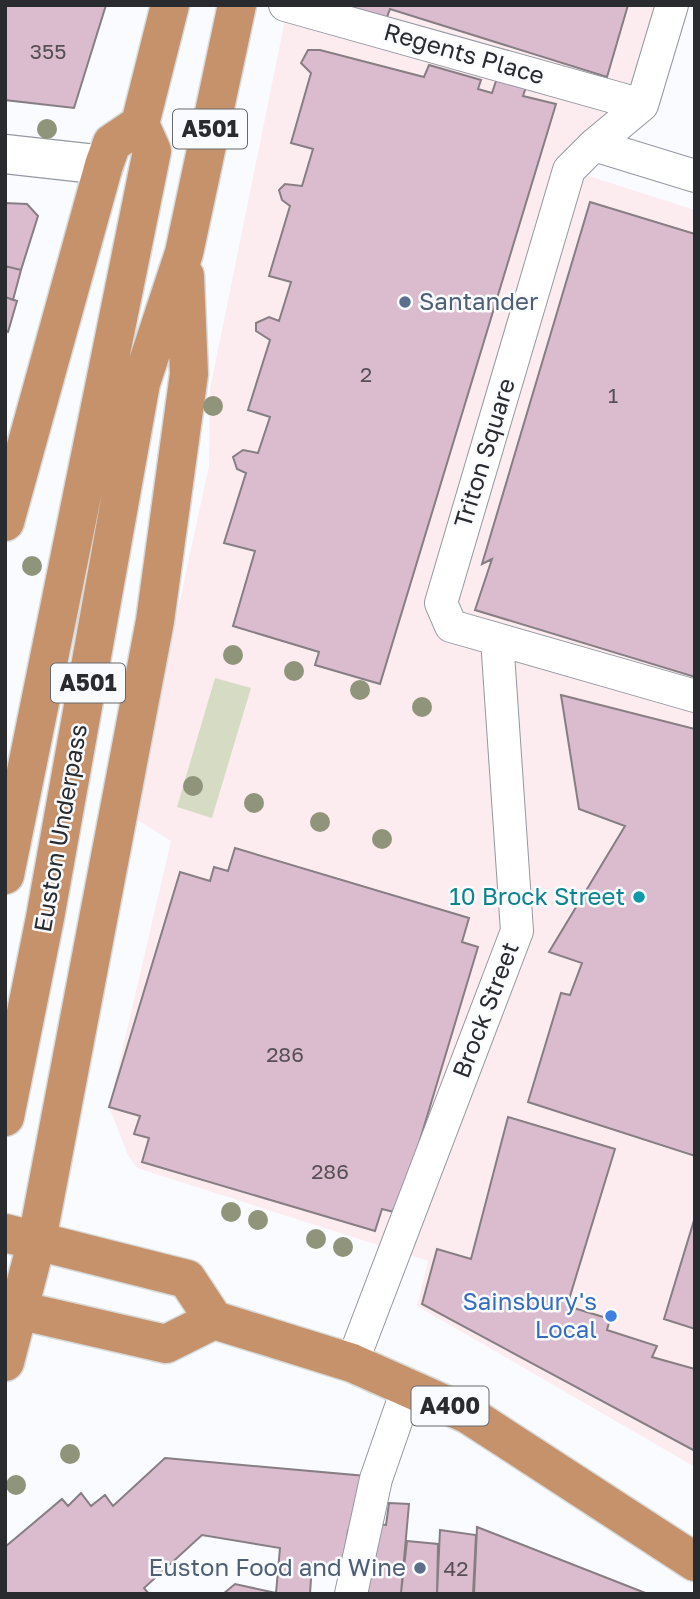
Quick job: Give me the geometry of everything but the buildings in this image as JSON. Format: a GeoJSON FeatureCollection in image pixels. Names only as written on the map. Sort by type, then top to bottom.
{"type":"FeatureCollection","features":[{"type":"Feature","properties":{"kind":"highway","name":"A501"},"geometry":{"type":"LineString","coordinates":[[5,522],[104,165],[112,142],[140,124],[170,5]]}},
{"type":"Feature","properties":{"kind":"highway","name":"A501"},"geometry":{"type":"LineString","coordinates":[[5,1362],[21,1237],[155,621],[189,374],[184,253],[237,5]]}},
{"type":"Feature","properties":{"kind":"highway","name":"Euston Underpass"},"geometry":{"type":"LineString","coordinates":[[5,875],[152,151],[140,124]]}},
{"type":"Feature","properties":{"kind":"highway","name":"Euston Underpass"},"geometry":{"type":"LineString","coordinates":[[5,1117],[45,918],[141,383],[184,253]]}},
{"type":"Feature","properties":{"kind":"highway"},"geometry":{"type":"LineString","coordinates":[[12,1308],[166,1344],[214,1320],[187,1279],[21,1237]]}},
{"type":"Feature","properties":{"kind":"highway","name":"A400"},"geometry":{"type":"LineString","coordinates":[[214,1320],[352,1363],[499,1432],[695,1562]]}},
{"type":"Feature","properties":{"kind":"street","name":"Regents Place"},"geometry":{"type":"LineString","coordinates":[[285,5],[642,105]]}},
{"type":"Feature","properties":{"kind":"street"},"geometry":{"type":"LineString","coordinates":[[594,145],[642,105],[672,5]]}},
{"type":"Feature","properties":{"kind":"street"},"geometry":{"type":"LineString","coordinates":[[594,145],[695,176]]}},
{"type":"Feature","properties":{"kind":"street","name":"Triton Square"},"geometry":{"type":"LineString","coordinates":[[594,145],[569,170],[441,603],[451,626],[695,695]]}},
{"type":"Feature","properties":{"kind":"street"},"geometry":{"type":"LineString","coordinates":[[5,154],[104,165]]}},
{"type":"Feature","properties":{"kind":"street","name":"Brock Street"},"geometry":{"type":"LineString","coordinates":[[352,1363],[517,931],[496,639]]}},
{"type":"Feature","properties":{"kind":"street"},"geometry":{"type":"LineString","coordinates":[[351,1594],[376,1479],[408,1387]]}},
{"type":"Feature","properties":{"kind":"shaded area"},"geometry":{"type":"Polygon","coordinates":[[[288,5],[672,5],[642,105],[570,170],[695,210],[695,1467],[417,1306],[428,1261],[137,1168],[128,1155],[109,1107],[171,841],[133,817],[209,466],[210,389],[288,5]]]}},
{"type":"Feature","properties":{"kind":"green space"},"geometry":{"type":"Polygon","coordinates":[[[215,678],[251,688],[212,818],[177,807],[215,678]]]}},
{"type":"Feature","properties":{"kind":"place","name":"Santander"},"geometry":{"type":"Point","coordinates":[405,302]}},
{"type":"Feature","properties":{"kind":"place","name":"10 Brock Street"},"geometry":{"type":"Point","coordinates":[639,897]}},
{"type":"Feature","properties":{"kind":"place","name":"Sainsbury's Local"},"geometry":{"type":"Point","coordinates":[611,1316]}},
{"type":"Feature","properties":{"kind":"place","name":"Euston Food and Wine"},"geometry":{"type":"Point","coordinates":[420,1568]}}]}
